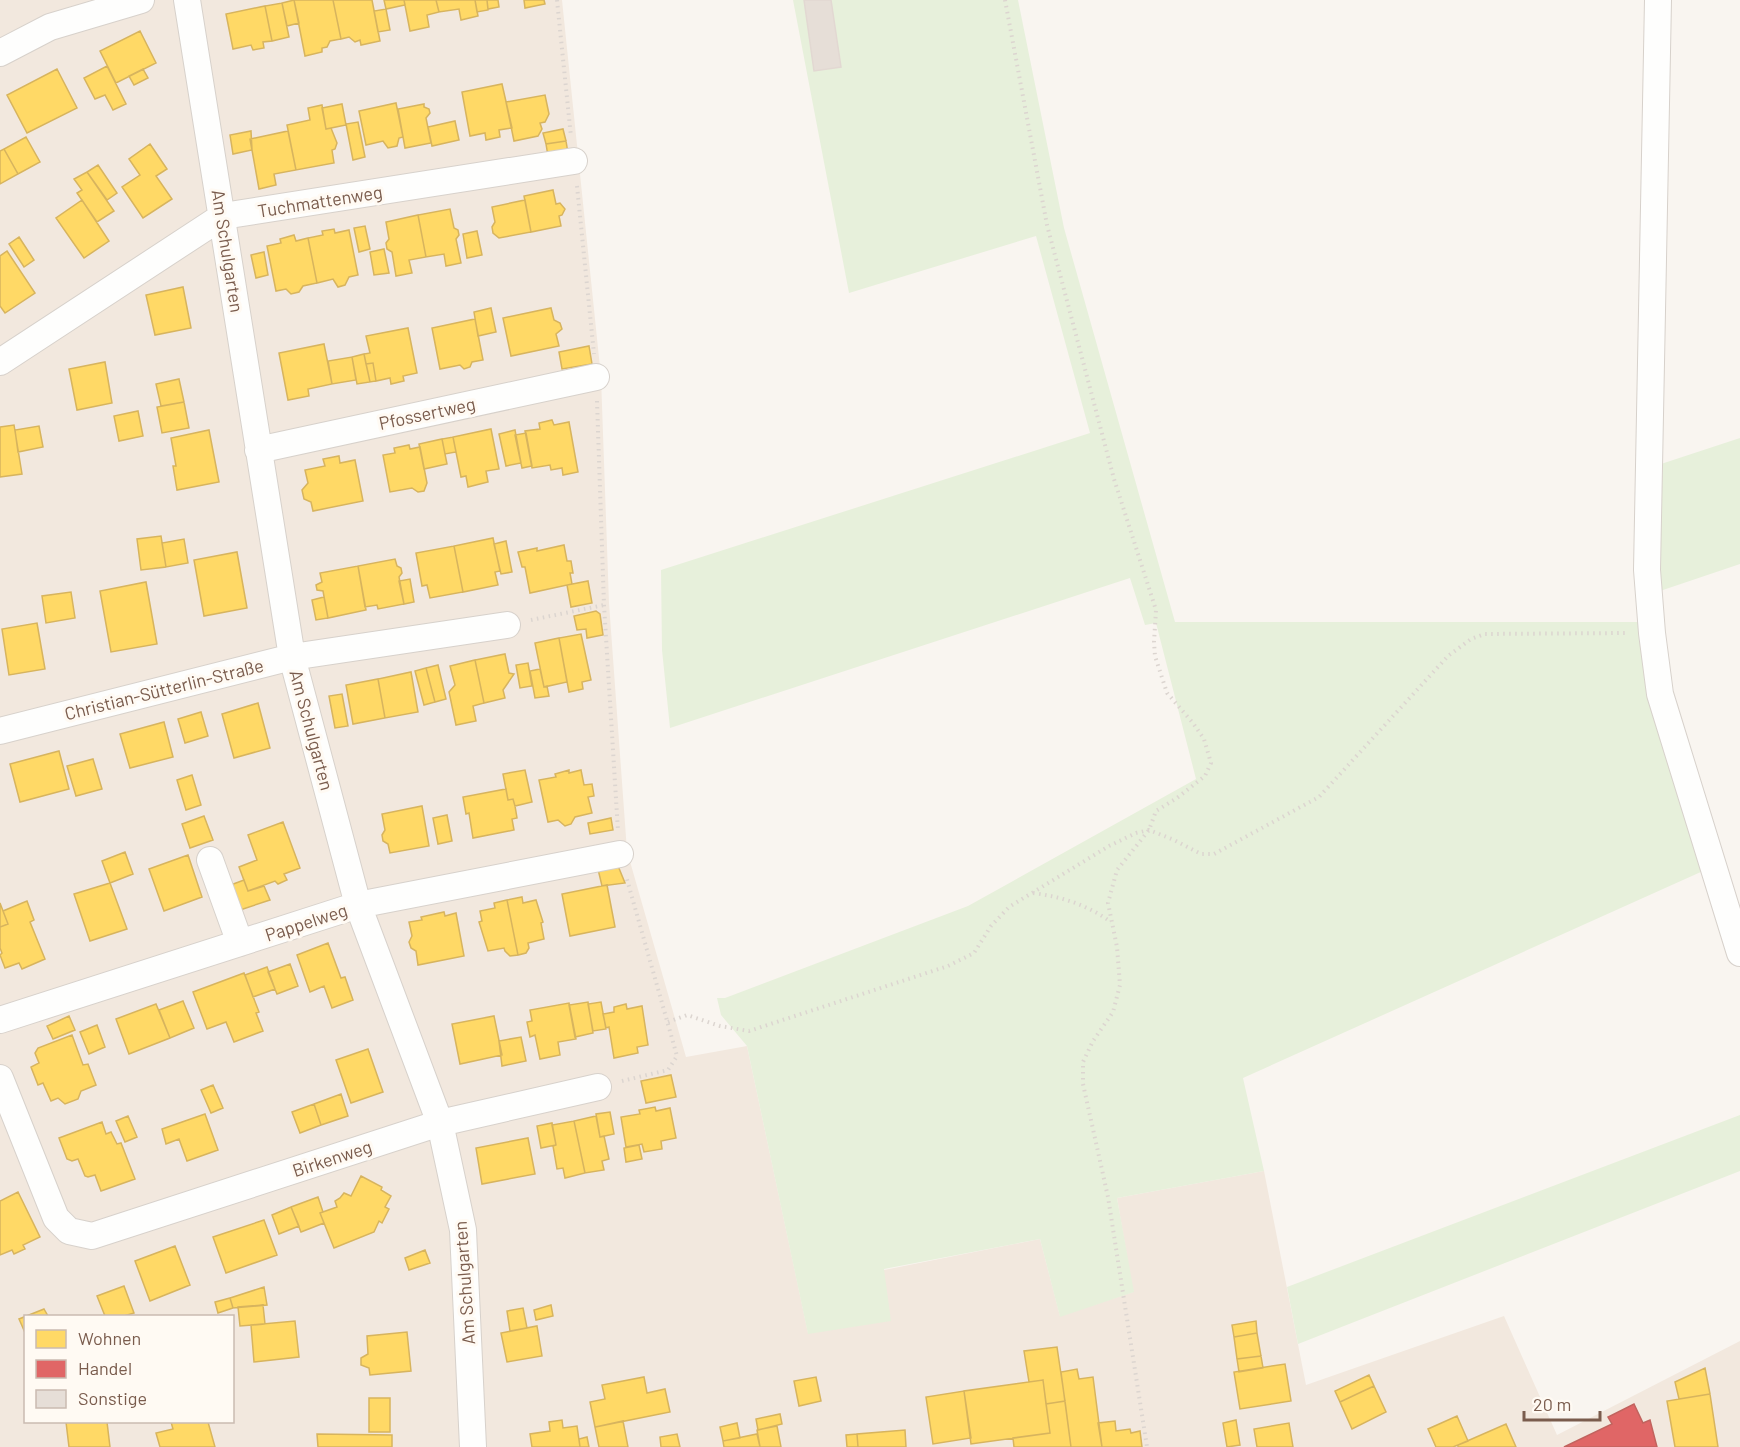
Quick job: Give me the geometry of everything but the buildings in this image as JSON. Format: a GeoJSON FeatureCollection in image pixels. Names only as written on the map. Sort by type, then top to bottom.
{"type":"FeatureCollection","features":[{"type":"Feature","properties":{"kind":"street"},"geometry":{"type":"LineString","coordinates":[[0,53],[50,27],[141,0]]}},
{"type":"Feature","properties":{"kind":"street","name":"Am Schulgarten"},"geometry":{"type":"LineString","coordinates":[[188,0],[292,657],[358,905],[440,1123],[463,1230],[473,1447]]}},
{"type":"Feature","properties":{"kind":"street"},"geometry":{"type":"LineString","coordinates":[[1658,0],[1647,570],[1652,633],[1660,693],[1740,953]]}},
{"type":"Feature","properties":{"kind":"street","name":"Tuchmattenweg"},"geometry":{"type":"LineString","coordinates":[[0,362],[223,216],[574,161]]}},
{"type":"Feature","properties":{"kind":"street","name":"Pfossertweg"},"geometry":{"type":"LineString","coordinates":[[258,450],[596,377]]}},
{"type":"Feature","properties":{"kind":"street","name":"Christian-Sütterlin-Straße"},"geometry":{"type":"LineString","coordinates":[[0,731],[292,657],[507,625]]}},
{"type":"Feature","properties":{"kind":"street","name":"Pappelweg"},"geometry":{"type":"LineString","coordinates":[[0,1020],[358,905],[620,854]]}},
{"type":"Feature","properties":{"kind":"street"},"geometry":{"type":"LineString","coordinates":[[210,860],[240,943]]}},
{"type":"Feature","properties":{"kind":"street","name":"Birkenweg"},"geometry":{"type":"LineString","coordinates":[[0,1078],[56,1218],[69,1231],[92,1236],[440,1123],[598,1087]]}},
{"type":"Feature","properties":{"kind":"path"},"geometry":{"type":"LineString","coordinates":[[557,0],[596,377],[604,605],[620,854],[677,1056],[668,1070],[598,1087]]}},
{"type":"Feature","properties":{"kind":"path"},"geometry":{"type":"LineString","coordinates":[[1005,0],[1047,225],[1114,479],[1156,610],[1155,656],[1167,693],[1204,739],[1210,763],[1205,776],[1156,811],[1149,830],[1117,870],[1108,903],[1117,947],[1120,985],[1113,1012],[1093,1041],[1083,1062],[1083,1084],[1108,1197],[1147,1447]]}},
{"type":"Feature","properties":{"kind":"path"},"geometry":{"type":"LineString","coordinates":[[507,625],[604,605]]}},
{"type":"Feature","properties":{"kind":"path"},"geometry":{"type":"LineString","coordinates":[[668,1022],[687,1015],[720,1026],[749,1031],[948,966],[974,953],[991,926],[1009,907],[1109,846],[1136,833],[1149,830],[1201,854],[1214,854],[1318,797],[1448,656],[1471,639],[1485,634],[1652,633]]}},
{"type":"Feature","properties":{"kind":"path"},"geometry":{"type":"LineString","coordinates":[[1033,893],[1057,896],[1076,902],[1111,922]]}},
{"type":"Feature","properties":{"kind":"shaded area"},"geometry":{"type":"Polygon","coordinates":[[[0,0],[562,0],[601,377],[609,603],[627,851],[686,1057],[747,1046],[808,1333],[884,1270],[1040,1239],[1060,1316],[1133,1292],[1117,1198],[1264,1171],[1306,1385],[1504,1316],[1557,1435],[1740,1341],[1740,1447],[0,1447],[0,0]]]}},
{"type":"Feature","properties":{"kind":"green space"},"geometry":{"type":"Polygon","coordinates":[[[793,0],[1018,0],[1064,228],[1175,622],[1642,622],[1703,871],[1243,1078],[1264,1171],[1117,1198],[1134,1292],[1060,1317],[1040,1239],[884,1269],[891,1321],[808,1334],[747,1046],[721,1015],[717,998],[725,998],[968,906],[1196,779],[1156,623],[1145,625],[1130,578],[670,728],[662,650],[661,570],[1090,433],[1036,236],[849,293],[793,0]]]}},
{"type":"Feature","properties":{"kind":"green space"},"geometry":{"type":"Polygon","coordinates":[[[1740,438],[1740,564],[1660,591],[1661,464],[1740,438]]]}},
{"type":"Feature","properties":{"kind":"green space"},"geometry":{"type":"Polygon","coordinates":[[[1740,1115],[1740,1171],[1298,1344],[1287,1287],[1740,1115]]]}}]}
